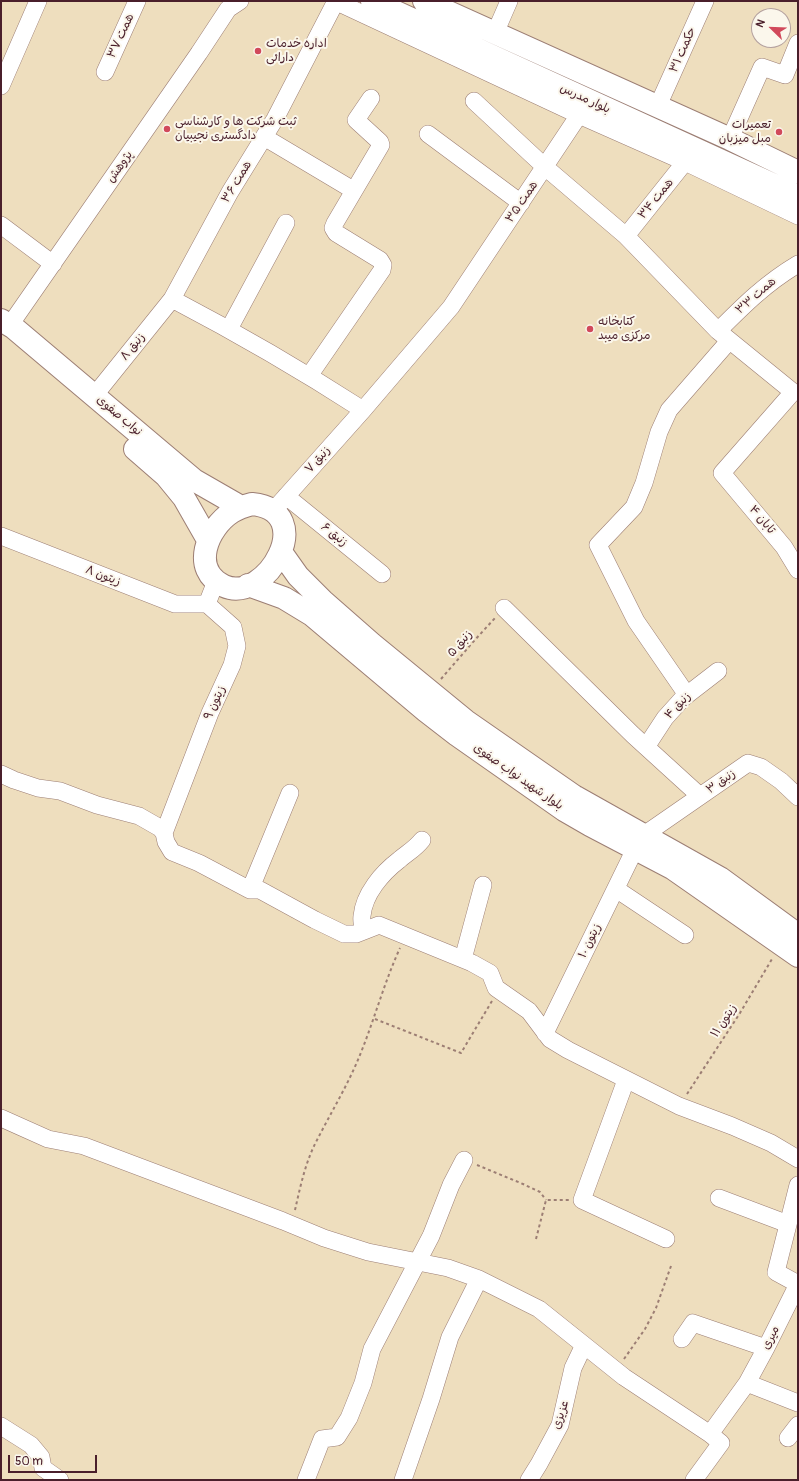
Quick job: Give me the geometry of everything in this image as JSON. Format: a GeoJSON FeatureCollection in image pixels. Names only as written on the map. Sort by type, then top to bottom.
{"type":"FeatureCollection","features":[{"type":"Feature","properties":{"kind":"main road","name":"بلوار مدرس"},"geometry":{"type":"LineString","coordinates":[[372,1],[457,48],[798,196]]}},
{"type":"Feature","properties":{"kind":"main road","name":"بلوار مدرس"},"geometry":{"type":"LineString","coordinates":[[424,1],[538,47],[798,172]]}},
{"type":"Feature","properties":{"kind":"main road","name":"نواب صفوی"},"geometry":{"type":"LineString","coordinates":[[4,327],[51,368],[82,402],[166,476],[184,498],[208,540]]}},
{"type":"Feature","properties":{"kind":"main road","name":"نواب صفوی"},"geometry":{"type":"LineString","coordinates":[[51,368],[94,396],[194,480],[241,507]]}},
{"type":"Feature","properties":{"kind":"main road"},"geometry":{"type":"LineString","coordinates":[[280,503],[284,542],[281,552],[271,568],[258,580],[238,588],[226,587],[216,581],[208,572],[205,561],[206,550],[208,540],[218,524],[232,512],[241,507],[252,504],[263,505],[280,503]]}},
{"type":"Feature","properties":{"kind":"main road","name":"بلوار شهید نواب صفوی"},"geometry":{"type":"LineString","coordinates":[[281,552],[298,576],[323,601],[430,692],[466,721],[639,842]]}},
{"type":"Feature","properties":{"kind":"main road","name":"بلوار شهید نواب صفوی"},"geometry":{"type":"LineString","coordinates":[[248,585],[284,598],[312,614],[426,711],[457,735],[564,810],[639,842],[676,862],[720,878],[790,939],[798,956]]}},
{"type":"Feature","properties":{"kind":"street"},"geometry":{"type":"LineString","coordinates":[[1,86],[38,1]]}},
{"type":"Feature","properties":{"kind":"street","name":"همت ۳۷"},"geometry":{"type":"LineString","coordinates":[[105,72],[137,1]]}},
{"type":"Feature","properties":{"kind":"street"},"geometry":{"type":"LineString","coordinates":[[336,1],[457,48],[579,115],[685,162],[798,216]]}},
{"type":"Feature","properties":{"kind":"street","name":"همت ۳۶"},"geometry":{"type":"LineString","coordinates":[[172,299],[230,192],[276,119],[336,1]]}},
{"type":"Feature","properties":{"kind":"street"},"geometry":{"type":"LineString","coordinates":[[450,1],[499,24],[538,47],[661,99],[798,162]]}},
{"type":"Feature","properties":{"kind":"street"},"geometry":{"type":"LineString","coordinates":[[499,24],[509,1]]}},
{"type":"Feature","properties":{"kind":"street","name":"حکمت ۳۱"},"geometry":{"type":"LineString","coordinates":[[661,99],[705,1]]}},
{"type":"Feature","properties":{"kind":"street","name":"پژوهش"},"geometry":{"type":"LineString","coordinates":[[4,327],[53,264],[232,4]]}},
{"type":"Feature","properties":{"kind":"street"},"geometry":{"type":"LineString","coordinates":[[733,132],[762,67],[785,75],[798,43]]}},
{"type":"Feature","properties":{"kind":"street"},"geometry":{"type":"LineString","coordinates":[[309,376],[382,270],[383,265],[380,260],[336,233],[333,228],[353,190],[382,145],[356,120],[371,98]]}},
{"type":"Feature","properties":{"kind":"street"},"geometry":{"type":"LineString","coordinates":[[474,101],[545,168],[626,236],[724,336]]}},
{"type":"Feature","properties":{"kind":"street","name":"همت ۳۵"},"geometry":{"type":"LineString","coordinates":[[363,410],[435,326],[463,288],[545,168],[579,115]]}},
{"type":"Feature","properties":{"kind":"street"},"geometry":{"type":"LineString","coordinates":[[428,134],[521,203]]}},
{"type":"Feature","properties":{"kind":"street"},"geometry":{"type":"LineString","coordinates":[[264,137],[353,190]]}},
{"type":"Feature","properties":{"kind":"street","name":"همت ۳۴"},"geometry":{"type":"LineString","coordinates":[[626,236],[685,162]]}},
{"type":"Feature","properties":{"kind":"street"},"geometry":{"type":"LineString","coordinates":[[229,329],[286,223]]}},
{"type":"Feature","properties":{"kind":"street"},"geometry":{"type":"LineString","coordinates":[[1,225],[53,264]]}},
{"type":"Feature","properties":{"kind":"street","name":"همت ۳۳"},"geometry":{"type":"LineString","coordinates":[[687,695],[636,621],[598,545],[634,508],[644,483],[659,432],[668,410],[758,291],[798,264]]}},
{"type":"Feature","properties":{"kind":"street"},"geometry":{"type":"LineString","coordinates":[[172,299],[229,329],[363,410]]}},
{"type":"Feature","properties":{"kind":"street","name":"زنبق ۸"},"geometry":{"type":"LineString","coordinates":[[94,396],[172,299]]}},
{"type":"Feature","properties":{"kind":"street","name":"تابان ۴"},"geometry":{"type":"LineString","coordinates":[[724,336],[792,392],[722,473],[784,547],[798,570]]}},
{"type":"Feature","properties":{"kind":"street","name":"زنبق ۷"},"geometry":{"type":"LineString","coordinates":[[280,503],[363,410]]}},
{"type":"Feature","properties":{"kind":"street","name":"زنبق ۶"},"geometry":{"type":"LineString","coordinates":[[280,503],[382,574]]}},
{"type":"Feature","properties":{"kind":"street","name":"زیتون ۸"},"geometry":{"type":"LineString","coordinates":[[1,536],[175,604],[207,604]]}},
{"type":"Feature","properties":{"kind":"street"},"geometry":{"type":"LineString","coordinates":[[207,604],[216,581]]}},
{"type":"Feature","properties":{"kind":"street","name":"زیتون ۹"},"geometry":{"type":"LineString","coordinates":[[164,833],[210,713],[232,665],[237,646],[233,627],[207,604]]}},
{"type":"Feature","properties":{"kind":"street"},"geometry":{"type":"LineString","coordinates":[[504,608],[646,747],[700,796]]}},
{"type":"Feature","properties":{"kind":"street","name":"زنبق ۴"},"geometry":{"type":"LineString","coordinates":[[646,747],[665,718],[687,695],[718,671]]}},
{"type":"Feature","properties":{"kind":"street","name":"زنبق ۳"},"geometry":{"type":"LineString","coordinates":[[639,842],[700,796],[748,763],[762,767],[781,781],[798,797]]}},
{"type":"Feature","properties":{"kind":"street"},"geometry":{"type":"LineString","coordinates":[[1,774],[26,784],[60,791],[97,805],[139,816],[160,828],[164,833],[166,842],[172,852],[199,863],[250,890],[260,890],[344,934],[356,934],[379,925],[462,959],[490,973],[496,988],[529,1011],[550,1039],[568,1050],[679,1106],[732,1126],[771,1144],[798,1159]]}},
{"type":"Feature","properties":{"kind":"street"},"geometry":{"type":"LineString","coordinates":[[250,890],[290,794]]}},
{"type":"Feature","properties":{"kind":"street"},"geometry":{"type":"LineString","coordinates":[[363,931],[362,916],[375,882],[399,860],[416,848],[422,840]]}},
{"type":"Feature","properties":{"kind":"street","name":"زیتون ۱۰"},"geometry":{"type":"LineString","coordinates":[[545,1032],[639,842]]}},
{"type":"Feature","properties":{"kind":"street"},"geometry":{"type":"LineString","coordinates":[[462,959],[483,885]]}},
{"type":"Feature","properties":{"kind":"street"},"geometry":{"type":"LineString","coordinates":[[616,888],[685,935]]}},
{"type":"Feature","properties":{"kind":"street"},"geometry":{"type":"LineString","coordinates":[[626,1080],[582,1200],[666,1239]]}},
{"type":"Feature","properties":{"kind":"street"},"geometry":{"type":"LineString","coordinates":[[1,1118],[48,1139],[84,1146],[292,1224],[324,1238],[368,1252],[448,1268],[479,1279],[539,1309],[616,1371],[710,1434],[721,1443],[694,1480]]}},
{"type":"Feature","properties":{"kind":"street"},"geometry":{"type":"LineString","coordinates":[[306,1480],[322,1439],[337,1437],[349,1418],[364,1384],[372,1349],[431,1236],[451,1185],[464,1160]]}},
{"type":"Feature","properties":{"kind":"street","name":"میری"},"geometry":{"type":"LineString","coordinates":[[710,1434],[747,1383],[798,1284],[776,1272],[797,1190]]}},
{"type":"Feature","properties":{"kind":"street"},"geometry":{"type":"LineString","coordinates":[[719,1198],[788,1224]]}},
{"type":"Feature","properties":{"kind":"street"},"geometry":{"type":"LineString","coordinates":[[403,1480],[431,1399],[450,1337],[479,1279]]}},
{"type":"Feature","properties":{"kind":"street"},"geometry":{"type":"LineString","coordinates":[[682,1339],[693,1323],[766,1348]]}},
{"type":"Feature","properties":{"kind":"street","name":"عزیزی"},"geometry":{"type":"LineString","coordinates":[[529,1480],[560,1425],[573,1368],[584,1345]]}},
{"type":"Feature","properties":{"kind":"street"},"geometry":{"type":"LineString","coordinates":[[747,1383],[798,1403]]}},
{"type":"Feature","properties":{"kind":"street"},"geometry":{"type":"LineString","coordinates":[[1,1426],[31,1445],[41,1457],[43,1468],[60,1480]]}},
{"type":"Feature","properties":{"kind":"path","name":"زنبق ۵"},"geometry":{"type":"LineString","coordinates":[[430,692],[504,608]]}},
{"type":"Feature","properties":{"kind":"path"},"geometry":{"type":"LineString","coordinates":[[292,1224],[300,1186],[315,1145],[357,1063],[374,1019],[389,972],[405,936]]}},
{"type":"Feature","properties":{"kind":"path","name":"زیتون ۱۱"},"geometry":{"type":"LineString","coordinates":[[679,1106],[790,939]]}},
{"type":"Feature","properties":{"kind":"path"},"geometry":{"type":"LineString","coordinates":[[374,1019],[461,1053],[499,990]]}},
{"type":"Feature","properties":{"kind":"path"},"geometry":{"type":"LineString","coordinates":[[464,1160],[529,1186],[540,1192],[546,1200]]}},
{"type":"Feature","properties":{"kind":"path"},"geometry":{"type":"LineString","coordinates":[[546,1200],[582,1200]]}},
{"type":"Feature","properties":{"kind":"path"},"geometry":{"type":"LineString","coordinates":[[536,1239],[546,1200]]}},
{"type":"Feature","properties":{"kind":"path"},"geometry":{"type":"LineString","coordinates":[[616,1371],[645,1329],[656,1308],[671,1266]]}},
{"type":"Feature","properties":{"kind":"place","name":"اداره خدمات دارائی"},"geometry":{"type":"Point","coordinates":[258,51]}},
{"type":"Feature","properties":{"kind":"place","name":"ثبت شرکت ها و کارشناسی دادگستری نجیبیان"},"geometry":{"type":"Point","coordinates":[167,129]}},
{"type":"Feature","properties":{"kind":"place","name":"تعمیرات مبل میزبان"},"geometry":{"type":"Point","coordinates":[779,132]}},
{"type":"Feature","properties":{"kind":"place","name":"کتابخانه مرکزی میبد"},"geometry":{"type":"Point","coordinates":[590,329]}}]}
